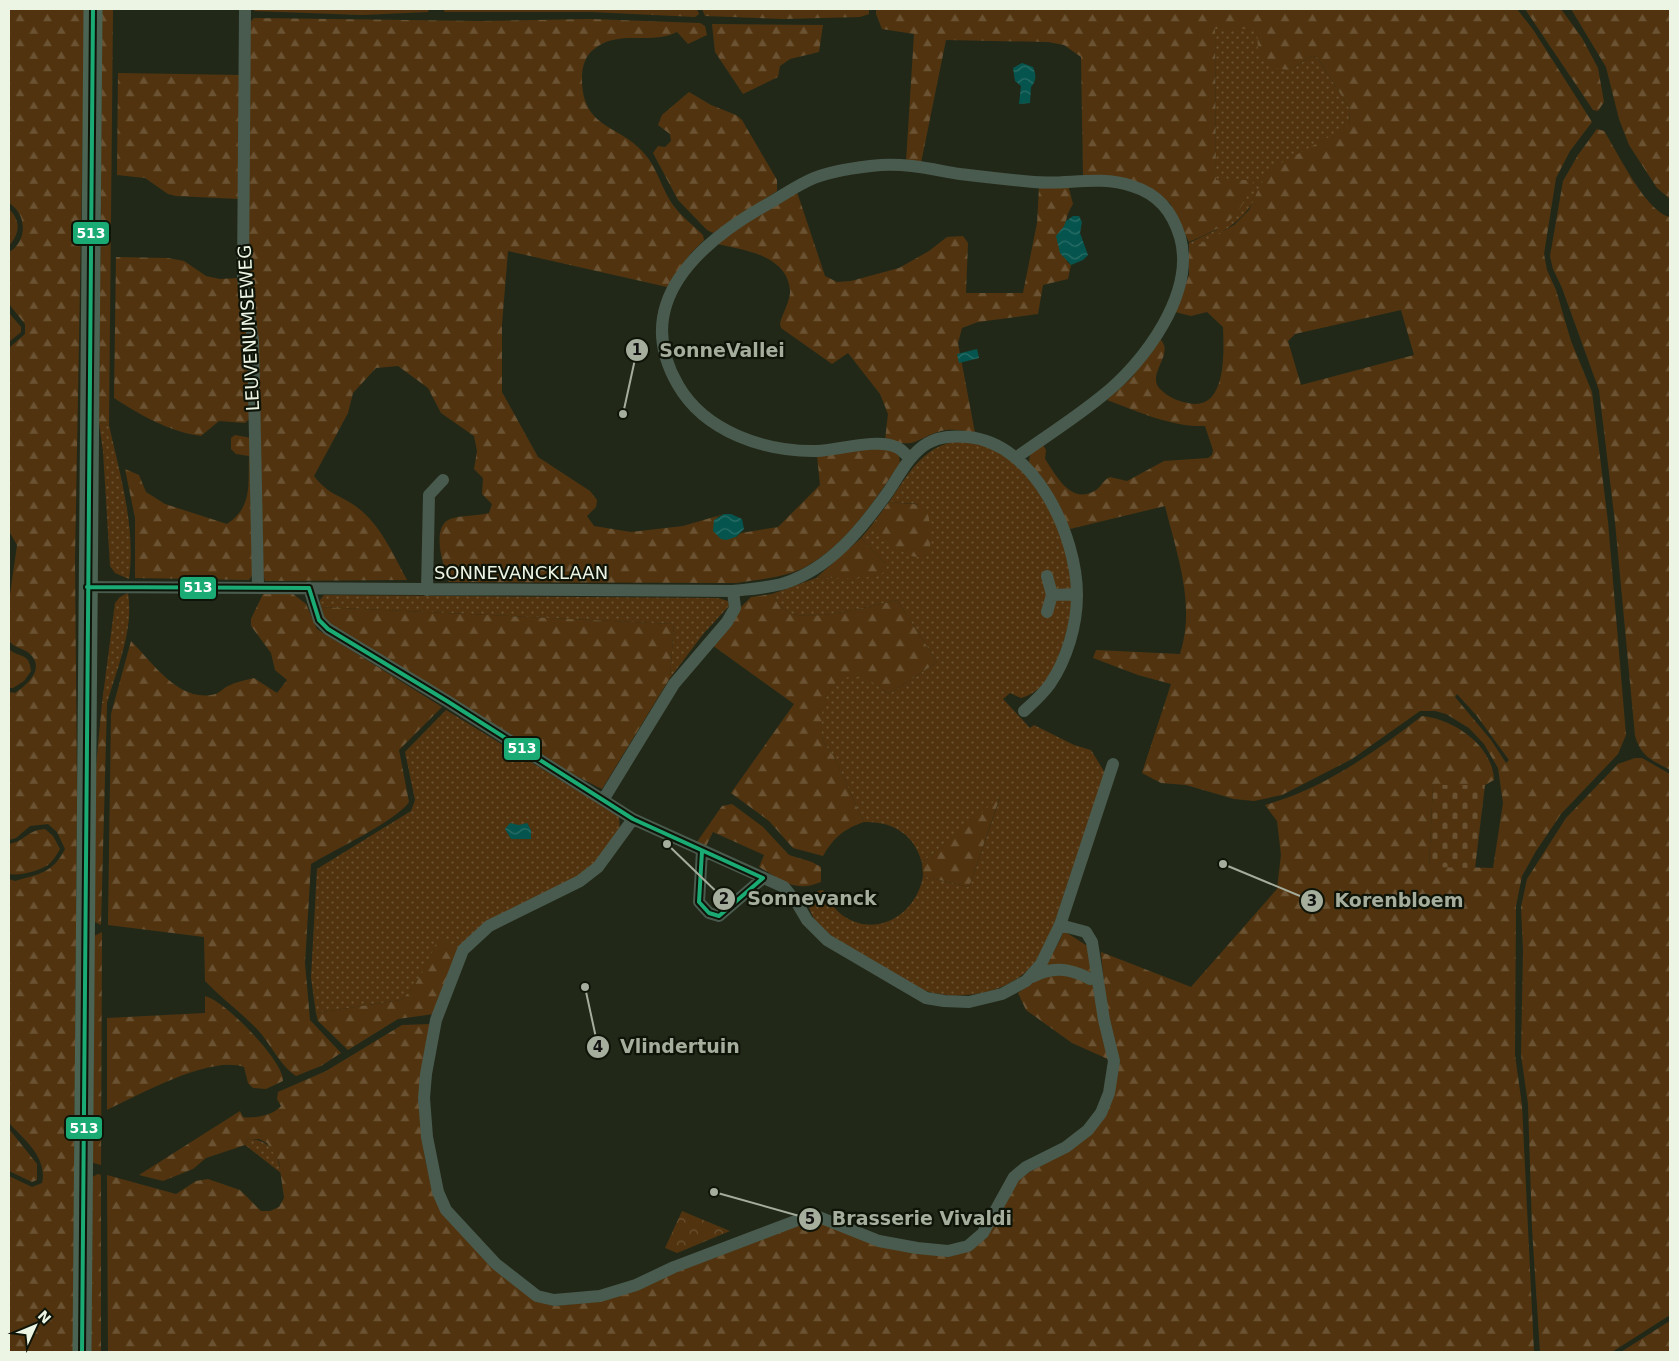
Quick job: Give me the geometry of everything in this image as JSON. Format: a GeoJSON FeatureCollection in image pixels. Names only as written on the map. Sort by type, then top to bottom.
{"type":"FeatureCollection","features":[{"type":"Feature","properties":{"kind":"main road"},"geometry":{"type":"LineString","coordinates":[[82,1352],[93,9]]}},
{"type":"Feature","properties":{"kind":"street","name":"LEUVENUMSEWEG"},"geometry":{"type":"LineString","coordinates":[[245,9],[243,278],[253,340],[258,586]]}},
{"type":"Feature","properties":{"kind":"street"},"geometry":{"type":"LineString","coordinates":[[910,459],[894,446],[882,444],[815,451],[760,445],[732,434],[692,405],[678,385],[667,358],[662,336],[662,318],[672,288],[680,276],[712,240],[746,216],[798,185],[817,177],[848,169],[884,164],[1038,183],[1082,179],[1107,181],[1143,190],[1166,207],[1173,219],[1182,247],[1183,273],[1174,300],[1156,335],[1126,374],[1103,396],[1017,457]]}},
{"type":"Feature","properties":{"kind":"street","name":"SONNEVANCKLAAN"},"geometry":{"type":"LineString","coordinates":[[87,586],[733,591],[783,584],[811,572],[836,553],[856,534],[910,459],[927,444],[956,436],[989,441],[1017,457],[1047,495],[1059,520],[1072,556],[1077,594],[1071,638],[1062,662],[1050,685],[1024,711]]}},
{"type":"Feature","properties":{"kind":"street"},"geometry":{"type":"LineString","coordinates":[[427,590],[429,495],[443,480]]}},
{"type":"Feature","properties":{"kind":"street"},"geometry":{"type":"LineString","coordinates":[[1047,576],[1052,595],[1047,612]]}},
{"type":"Feature","properties":{"kind":"street"},"geometry":{"type":"LineString","coordinates":[[309,588],[319,620],[328,629],[633,819],[784,887],[797,903],[806,920],[827,940],[926,998],[969,1002],[1002,994],[1045,970],[1053,969],[1074,972],[1090,979]]}},
{"type":"Feature","properties":{"kind":"street"},"geometry":{"type":"LineString","coordinates":[[603,800],[674,684],[727,622],[735,608],[733,591]]}},
{"type":"Feature","properties":{"kind":"street"},"geometry":{"type":"LineString","coordinates":[[1052,595],[1077,594]]}},
{"type":"Feature","properties":{"kind":"street"},"geometry":{"type":"LineString","coordinates":[[1026,981],[1041,964],[1060,925],[1113,764]]}},
{"type":"Feature","properties":{"kind":"street"},"geometry":{"type":"LineString","coordinates":[[633,819],[598,867],[580,881],[488,926],[463,950],[436,1020],[430,1046],[424,1098],[430,1161],[442,1201],[446,1210],[496,1264],[537,1296],[554,1300],[600,1296],[636,1285],[674,1267],[806,1217],[819,1217],[879,1241],[917,1248],[948,1251],[968,1246],[984,1234],[1014,1177],[1026,1167],[1066,1147],[1088,1130],[1101,1112],[1108,1093],[1114,1061],[1104,1020],[1092,942],[1086,932],[1060,925]]}},
{"type":"Feature","properties":{"kind":"street"},"geometry":{"type":"LineString","coordinates":[[702,851],[699,902],[709,913],[719,916],[764,878]]}},
{"type":"Feature","properties":{"kind":"green space"},"geometry":{"type":"Polygon","coordinates":[[[9,9],[85,9],[75,560],[77,788],[73,1352],[9,1352],[9,1176],[32,1187],[42,1183],[43,1174],[38,1157],[28,1142],[9,1123],[9,879],[15,881],[50,868],[56,863],[65,849],[57,832],[48,824],[30,826],[16,838],[9,840],[9,692],[15,693],[30,680],[36,664],[29,653],[9,641],[9,602],[17,545],[9,531],[9,348],[25,334],[25,324],[9,304],[9,252],[20,241],[23,228],[19,214],[9,203],[9,9]]]}},
{"type":"Feature","properties":{"kind":"green space"},"geometry":{"type":"Polygon","coordinates":[[[102,9],[113,9],[109,425],[99,423],[102,9]]]}},
{"type":"Feature","properties":{"kind":"green space"},"geometry":{"type":"Polygon","coordinates":[[[252,9],[429,9],[428,12],[362,15],[255,11],[252,9]]]}},
{"type":"Feature","properties":{"kind":"green space"},"geometry":{"type":"Polygon","coordinates":[[[443,9],[697,9],[699,14],[695,17],[592,12],[445,12],[443,9]]]}},
{"type":"Feature","properties":{"kind":"green space"},"geometry":{"type":"Polygon","coordinates":[[[702,9],[869,9],[869,14],[860,17],[784,19],[705,16],[702,9]]]}},
{"type":"Feature","properties":{"kind":"green space"},"geometry":{"type":"Polygon","coordinates":[[[876,9],[1517,9],[1534,31],[1592,122],[1570,151],[1556,178],[1544,254],[1547,270],[1556,290],[1571,341],[1592,392],[1608,522],[1626,735],[1618,754],[1561,814],[1536,851],[1522,876],[1516,906],[1515,1055],[1522,1105],[1534,1352],[108,1352],[107,1175],[176,1194],[196,1181],[208,1179],[240,1190],[261,1211],[270,1211],[279,1207],[284,1198],[279,1162],[267,1143],[259,1139],[248,1139],[245,1145],[206,1158],[193,1169],[163,1181],[139,1175],[240,1111],[243,1117],[258,1117],[274,1112],[281,1106],[277,1099],[278,1092],[326,1071],[402,1025],[431,1024],[421,1118],[425,1159],[434,1194],[492,1266],[511,1283],[535,1300],[554,1306],[601,1301],[807,1221],[818,1222],[842,1230],[970,1251],[1017,1179],[1069,1150],[1114,1095],[1101,952],[1191,987],[1277,889],[1281,855],[1277,821],[1265,805],[1307,789],[1348,768],[1422,716],[1434,718],[1447,722],[1470,736],[1487,756],[1494,780],[1485,785],[1433,785],[1429,866],[1493,868],[1503,803],[1498,768],[1484,744],[1469,728],[1446,714],[1435,711],[1420,711],[1352,759],[1282,795],[1254,801],[1234,799],[1186,785],[1161,783],[1142,773],[1171,684],[1138,675],[1093,658],[1096,650],[1180,654],[1186,617],[1185,599],[1179,561],[1165,506],[1070,529],[1052,494],[1029,462],[1030,454],[1043,445],[1046,450],[1045,459],[1065,487],[1079,494],[1087,494],[1096,490],[1110,477],[1127,481],[1164,461],[1208,458],[1212,455],[1213,450],[1205,426],[1192,426],[1167,421],[1107,400],[1132,377],[1160,339],[1165,351],[1156,378],[1161,390],[1177,400],[1188,403],[1201,403],[1210,398],[1216,390],[1223,364],[1223,327],[1207,312],[1191,316],[1175,312],[1189,275],[1189,250],[1234,225],[1249,210],[1261,184],[1272,168],[1349,126],[1350,109],[1317,57],[1312,56],[1290,70],[1273,68],[1258,49],[1257,29],[1215,29],[1216,180],[1254,180],[1242,205],[1230,220],[1213,231],[1189,242],[1170,203],[1159,195],[1083,175],[1081,57],[1064,45],[1048,42],[946,40],[921,163],[906,162],[914,34],[882,29],[876,9]],[[1401,310],[1295,334],[1288,341],[1301,385],[1414,355],[1401,310]],[[1457,694],[1455,697],[1491,740],[1506,763],[1509,760],[1477,716],[1457,694]]]}},
{"type":"Feature","properties":{"kind":"green space"},"geometry":{"type":"Polygon","coordinates":[[[1525,9],[1561,9],[1582,38],[1598,68],[1604,102],[1598,111],[1593,110],[1525,9]]]}},
{"type":"Feature","properties":{"kind":"green space"},"geometry":{"type":"Polygon","coordinates":[[[1571,9],[1670,9],[1670,199],[1657,188],[1629,145],[1619,119],[1606,67],[1571,9]]]}},
{"type":"Feature","properties":{"kind":"green space"},"geometry":{"type":"Polygon","coordinates":[[[254,18],[481,21],[591,19],[700,23],[705,26],[707,35],[688,44],[677,32],[656,38],[623,38],[603,43],[588,55],[583,66],[582,77],[588,108],[596,118],[627,138],[648,158],[673,205],[703,235],[704,240],[691,253],[667,287],[508,251],[502,324],[502,392],[538,457],[590,491],[597,500],[596,507],[587,516],[594,526],[631,532],[683,526],[724,514],[717,517],[736,537],[741,533],[778,527],[820,485],[817,455],[883,448],[892,450],[899,456],[900,463],[881,492],[859,520],[835,546],[807,566],[781,576],[763,579],[736,583],[449,582],[440,548],[441,530],[444,523],[450,519],[489,513],[492,504],[482,494],[483,478],[474,469],[477,451],[474,436],[441,413],[428,388],[398,366],[376,368],[353,393],[348,413],[314,476],[328,490],[363,512],[379,530],[407,580],[265,581],[263,575],[247,276],[249,23],[254,18]]]}},
{"type":"Feature","properties":{"kind":"green space"},"geometry":{"type":"Polygon","coordinates":[[[712,24],[823,25],[819,52],[790,59],[780,66],[778,77],[743,94],[715,52],[712,24]]]}},
{"type":"Feature","properties":{"kind":"green space"},"geometry":{"type":"Polygon","coordinates":[[[1215,29],[1257,29],[1290,70],[1312,56],[1317,57],[1350,109],[1349,126],[1255,199],[1235,223],[1218,235],[1189,250],[1189,243],[1216,230],[1254,180],[1216,180],[1215,29]]]}},
{"type":"Feature","properties":{"kind":"green space"},"geometry":{"type":"Polygon","coordinates":[[[118,73],[241,75],[239,199],[176,196],[168,194],[145,178],[117,175],[118,73]]]}},
{"type":"Feature","properties":{"kind":"green space"},"geometry":{"type":"Polygon","coordinates":[[[689,92],[711,105],[736,115],[742,120],[777,180],[777,191],[713,233],[707,230],[678,200],[653,153],[658,146],[665,147],[671,141],[670,134],[658,125],[662,115],[689,92]]]}},
{"type":"Feature","properties":{"kind":"green space"},"geometry":{"type":"Polygon","coordinates":[[[1597,129],[1604,131],[1642,193],[1661,213],[1670,217],[1670,770],[1648,757],[1640,749],[1635,736],[1615,522],[1599,390],[1562,288],[1553,269],[1550,256],[1563,181],[1578,155],[1597,129]]]}},
{"type":"Feature","properties":{"kind":"green space"},"geometry":{"type":"Polygon","coordinates":[[[1068,185],[1073,204],[1065,225],[1067,262],[1071,265],[1068,279],[1043,285],[1038,314],[978,322],[962,328],[958,343],[975,433],[949,430],[932,434],[910,443],[885,440],[888,414],[880,394],[848,353],[832,364],[781,328],[780,323],[788,302],[790,290],[787,278],[781,269],[763,256],[717,244],[751,219],[797,192],[825,276],[837,282],[851,281],[899,268],[929,251],[947,237],[963,236],[968,243],[966,293],[1023,293],[1037,223],[1039,187],[1068,185]]]}},
{"type":"Feature","properties":{"kind":"green space"},"geometry":{"type":"Polygon","coordinates":[[[9,209],[16,218],[18,227],[9,246],[9,209]]]}},
{"type":"Feature","properties":{"kind":"green space"},"geometry":{"type":"Polygon","coordinates":[[[116,257],[168,258],[184,261],[206,276],[220,279],[239,278],[249,340],[250,418],[245,423],[219,421],[201,436],[189,434],[156,422],[114,398],[116,257]]]}},
{"type":"Feature","properties":{"kind":"green space"},"geometry":{"type":"Polygon","coordinates":[[[9,313],[21,327],[21,332],[9,342],[9,313]]]}},
{"type":"Feature","properties":{"kind":"green space"},"geometry":{"type":"Polygon","coordinates":[[[99,423],[109,425],[126,501],[131,560],[129,579],[115,573],[110,566],[103,451],[99,423]]]}},
{"type":"Feature","properties":{"kind":"green space"},"geometry":{"type":"Polygon","coordinates":[[[235,435],[251,438],[254,573],[249,580],[135,578],[135,518],[125,469],[139,475],[146,492],[165,504],[227,524],[241,510],[245,502],[248,485],[249,456],[236,454],[231,449],[231,438],[235,435]]]}},
{"type":"Feature","properties":{"kind":"green space"},"geometry":{"type":"Polygon","coordinates":[[[958,441],[986,446],[996,450],[1016,466],[1030,481],[1053,516],[1061,535],[1071,575],[1072,603],[1070,618],[1064,641],[1053,669],[1045,682],[1035,692],[1021,698],[1010,693],[1003,699],[1030,728],[1034,725],[1074,745],[1091,750],[1105,773],[1054,926],[1041,953],[1026,972],[1014,981],[986,992],[971,995],[940,994],[912,986],[831,935],[815,919],[810,910],[808,899],[818,891],[823,890],[841,915],[858,923],[871,925],[883,923],[905,911],[913,901],[923,876],[969,887],[1000,798],[922,863],[914,845],[901,832],[884,824],[864,822],[833,755],[824,743],[822,735],[821,717],[825,699],[834,684],[840,679],[847,676],[860,676],[873,682],[889,694],[937,662],[897,600],[842,612],[812,616],[790,613],[780,605],[772,594],[816,578],[875,576],[886,564],[861,538],[871,526],[905,553],[918,504],[889,502],[910,472],[925,455],[945,444],[958,441]]]}},
{"type":"Feature","properties":{"kind":"green space"},"geometry":{"type":"Polygon","coordinates":[[[889,502],[924,505],[927,510],[930,534],[930,552],[925,557],[910,555],[896,548],[871,526],[889,502]]]}},
{"type":"Feature","properties":{"kind":"green space"},"geometry":{"type":"Polygon","coordinates":[[[861,538],[886,564],[887,570],[881,574],[864,578],[816,578],[861,538]]]}},
{"type":"Feature","properties":{"kind":"green space"},"geometry":{"type":"Polygon","coordinates":[[[264,592],[293,594],[306,604],[317,629],[442,707],[399,750],[409,802],[391,818],[311,864],[305,963],[310,1020],[341,1053],[321,1066],[296,1076],[284,1066],[254,1026],[205,981],[204,937],[108,925],[111,714],[131,641],[168,679],[190,693],[202,695],[215,694],[226,687],[254,678],[277,693],[287,680],[275,670],[271,653],[251,626],[251,619],[264,592]]]}},
{"type":"Feature","properties":{"kind":"green space"},"geometry":{"type":"Polygon","coordinates":[[[128,593],[129,621],[124,649],[107,703],[102,703],[115,603],[120,597],[128,593]]]}},
{"type":"Feature","properties":{"kind":"green space"},"geometry":{"type":"Polygon","coordinates":[[[772,594],[780,605],[790,613],[812,616],[842,612],[897,600],[937,662],[889,694],[877,685],[855,677],[837,682],[830,689],[822,716],[823,740],[833,755],[864,822],[840,834],[823,856],[793,848],[769,821],[731,793],[794,704],[712,645],[740,608],[751,597],[772,594]]]}},
{"type":"Feature","properties":{"kind":"green space"},"geometry":{"type":"Polygon","coordinates":[[[324,595],[718,598],[728,601],[729,606],[704,633],[670,678],[674,624],[320,607],[320,600],[324,595]]]}},
{"type":"Feature","properties":{"kind":"green space"},"geometry":{"type":"Polygon","coordinates":[[[320,607],[674,624],[670,678],[602,789],[570,773],[331,624],[323,618],[320,607]]]}},
{"type":"Feature","properties":{"kind":"green space"},"geometry":{"type":"Polygon","coordinates":[[[9,649],[26,658],[31,671],[24,681],[13,688],[9,688],[9,649]]]}},
{"type":"Feature","properties":{"kind":"green space"},"geometry":{"type":"Polygon","coordinates":[[[102,703],[107,703],[101,925],[93,921],[94,788],[102,703]]]}},
{"type":"Feature","properties":{"kind":"green space"},"geometry":{"type":"Polygon","coordinates":[[[446,710],[619,816],[620,833],[594,865],[577,878],[459,949],[439,938],[419,979],[401,1000],[316,1013],[311,978],[317,869],[411,811],[415,800],[405,752],[446,710]]]}},
{"type":"Feature","properties":{"kind":"green space"},"geometry":{"type":"Polygon","coordinates":[[[1635,758],[1642,758],[1670,774],[1670,1315],[1612,1352],[1540,1352],[1532,1228],[1528,1104],[1521,1055],[1523,951],[1521,907],[1527,879],[1566,818],[1618,764],[1635,758]]]}},
{"type":"Feature","properties":{"kind":"green space"},"geometry":{"type":"Polygon","coordinates":[[[1433,785],[1485,785],[1475,868],[1429,867],[1433,785]]]}},
{"type":"Feature","properties":{"kind":"green space"},"geometry":{"type":"Polygon","coordinates":[[[1000,797],[969,887],[923,876],[922,863],[1000,797]]]}},
{"type":"Feature","properties":{"kind":"green space"},"geometry":{"type":"Polygon","coordinates":[[[732,804],[763,827],[789,855],[812,862],[821,867],[821,882],[803,886],[789,884],[759,867],[764,855],[713,832],[706,846],[697,842],[722,806],[732,804]]]}},
{"type":"Feature","properties":{"kind":"green space"},"geometry":{"type":"Polygon","coordinates":[[[45,829],[53,836],[60,849],[53,859],[48,865],[34,871],[23,874],[9,874],[9,844],[19,841],[33,832],[45,829]]]}},
{"type":"Feature","properties":{"kind":"green space"},"geometry":{"type":"Polygon","coordinates":[[[1064,931],[1089,947],[1110,1060],[1072,1043],[1026,1010],[1018,993],[1033,980],[1045,965],[1064,931]]]}},
{"type":"Feature","properties":{"kind":"green space"},"geometry":{"type":"Polygon","coordinates":[[[102,932],[101,1165],[90,1162],[92,937],[102,932]]]}},
{"type":"Feature","properties":{"kind":"green space"},"geometry":{"type":"Polygon","coordinates":[[[439,937],[459,949],[434,1014],[398,1019],[348,1050],[318,1021],[316,1013],[401,1000],[419,979],[439,937]]]}},
{"type":"Feature","properties":{"kind":"green space"},"geometry":{"type":"Polygon","coordinates":[[[205,996],[225,1008],[252,1032],[274,1060],[281,1072],[283,1081],[266,1089],[253,1088],[248,1083],[244,1067],[230,1065],[213,1067],[175,1078],[107,1110],[107,1018],[205,1013],[205,996]]]}},
{"type":"Feature","properties":{"kind":"green space"},"geometry":{"type":"Polygon","coordinates":[[[9,1129],[37,1164],[37,1180],[32,1182],[9,1171],[9,1129]]]}},
{"type":"Feature","properties":{"kind":"green space"},"geometry":{"type":"Polygon","coordinates":[[[248,1139],[262,1142],[271,1148],[275,1153],[281,1173],[245,1145],[248,1139]]]}},
{"type":"Feature","properties":{"kind":"green space"},"geometry":{"type":"Polygon","coordinates":[[[98,1174],[101,1175],[101,1352],[90,1352],[90,1178],[98,1174]]]}},
{"type":"Feature","properties":{"kind":"green space"},"geometry":{"type":"Polygon","coordinates":[[[682,1211],[730,1231],[677,1253],[665,1248],[682,1211]]]}},
{"type":"Feature","properties":{"kind":"green space"},"geometry":{"type":"Polygon","coordinates":[[[1670,1321],[1670,1352],[1621,1352],[1665,1324],[1670,1321]]]}},
{"type":"Feature","properties":{"kind":"water"},"geometry":{"type":"Polygon","coordinates":[[[1022,63],[1033,67],[1035,77],[1031,87],[1030,103],[1019,104],[1021,86],[1015,81],[1013,68],[1022,63]]]}},
{"type":"Feature","properties":{"kind":"water"},"geometry":{"type":"Polygon","coordinates":[[[1073,216],[1079,216],[1082,222],[1080,233],[1088,255],[1083,260],[1071,265],[1060,253],[1056,236],[1066,221],[1073,216]]]}},
{"type":"Feature","properties":{"kind":"water"},"geometry":{"type":"Polygon","coordinates":[[[977,349],[979,358],[959,363],[957,354],[977,349]]]}},
{"type":"Feature","properties":{"kind":"water"},"geometry":{"type":"Polygon","coordinates":[[[724,514],[731,514],[742,519],[744,529],[736,537],[726,540],[721,539],[713,531],[714,520],[724,514]]]}},
{"type":"Feature","properties":{"kind":"water"},"geometry":{"type":"Polygon","coordinates":[[[510,823],[519,825],[527,823],[531,830],[531,839],[511,839],[505,829],[510,823]]]}},
{"type":"Feature","properties":{"kind":"transit line","name":"513"},"geometry":{"type":"LineString","coordinates":[[82,1352],[93,9]]}},
{"type":"Feature","properties":{"kind":"transit line","name":"513"},"geometry":{"type":"LineString","coordinates":[[87,587],[309,588]]}},
{"type":"Feature","properties":{"kind":"transit line","name":"513"},"geometry":{"type":"LineString","coordinates":[[309,588],[319,620],[328,629],[447,701],[633,819],[763,878]]}},
{"type":"Feature","properties":{"kind":"transit line","name":"513"},"geometry":{"type":"LineString","coordinates":[[702,851],[699,902],[709,913],[719,916],[763,878]]}},
{"type":"Feature","properties":{"kind":"place","name":"SonneVallei"},"geometry":{"type":"Point","coordinates":[623,414]}},
{"type":"Feature","properties":{"kind":"place","name":"Sonnevanck"},"geometry":{"type":"Point","coordinates":[667,844]}},
{"type":"Feature","properties":{"kind":"place","name":"Korenbloem"},"geometry":{"type":"Point","coordinates":[1223,864]}},
{"type":"Feature","properties":{"kind":"place","name":"Vlindertuin"},"geometry":{"type":"Point","coordinates":[585,987]}},
{"type":"Feature","properties":{"kind":"place","name":"Brasserie Vivaldi"},"geometry":{"type":"Point","coordinates":[714,1192]}}]}
